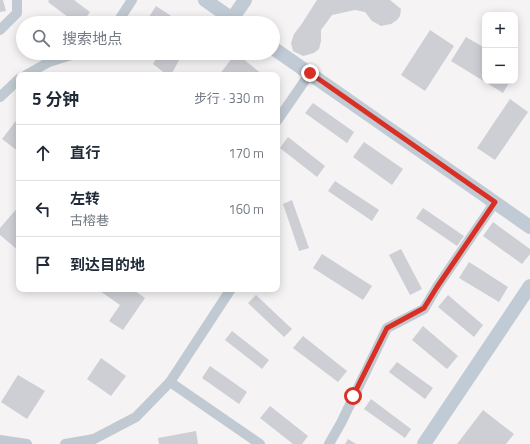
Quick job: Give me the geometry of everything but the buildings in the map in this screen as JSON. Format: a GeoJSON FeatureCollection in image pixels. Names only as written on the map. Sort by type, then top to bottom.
{"type":"FeatureCollection","features":[{"type":"Feature","properties":{"kind":"street"},"geometry":{"type":"LineString","coordinates":[[0,30],[16,13],[17,0]]}},
{"type":"Feature","properties":{"kind":"street"},"geometry":{"type":"LineString","coordinates":[[122,16],[132,0]]}},
{"type":"Feature","properties":{"kind":"street"},"geometry":{"type":"LineString","coordinates":[[205,0],[228,16]]}},
{"type":"Feature","properties":{"kind":"street"},"geometry":{"type":"LineString","coordinates":[[237,16],[245,0]]}},
{"type":"Feature","properties":{"kind":"street"},"geometry":{"type":"LineString","coordinates":[[280,53],[530,227]]}},
{"type":"Feature","properties":{"kind":"street"},"geometry":{"type":"LineString","coordinates":[[31,72],[55,60]]}},
{"type":"Feature","properties":{"kind":"street"},"geometry":{"type":"LineString","coordinates":[[280,118],[310,73]]}},
{"type":"Feature","properties":{"kind":"street"},"geometry":{"type":"LineString","coordinates":[[0,97],[16,82]]}},
{"type":"Feature","properties":{"kind":"street"},"geometry":{"type":"LineString","coordinates":[[329,444],[387,328],[424,308],[495,202]]}},
{"type":"Feature","properties":{"kind":"street"},"geometry":{"type":"LineString","coordinates":[[424,444],[530,286]]}},
{"type":"Feature","properties":{"kind":"street"},"geometry":{"type":"LineString","coordinates":[[65,444],[94,439],[136,417],[170,382],[229,292]]}},
{"type":"Feature","properties":{"kind":"street"},"geometry":{"type":"LineString","coordinates":[[170,382],[260,444]]}},
{"type":"Feature","properties":{"kind":"street"},"geometry":{"type":"LineString","coordinates":[[0,440],[27,444]]}},
{"type":"Feature","properties":{"kind":"route"},"geometry":{"type":"LineString","coordinates":[[310,73],[495,202],[424,308],[387,328],[353,396]]}}]}
